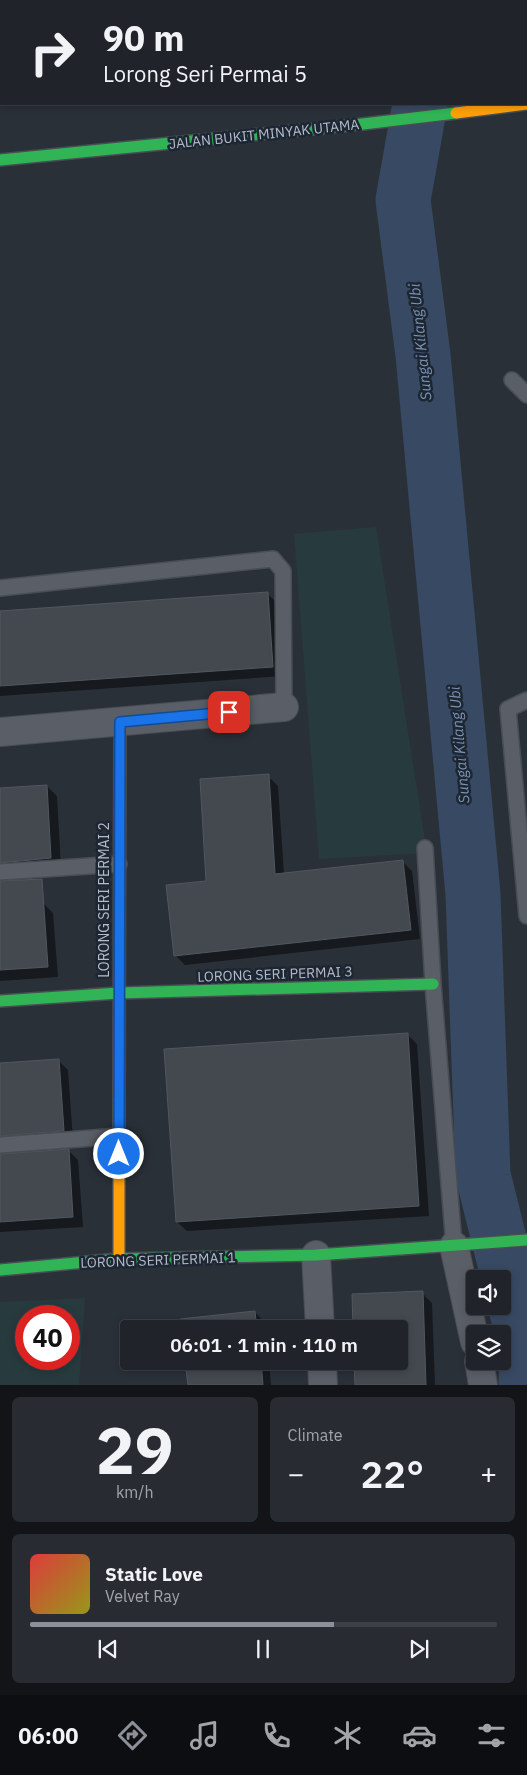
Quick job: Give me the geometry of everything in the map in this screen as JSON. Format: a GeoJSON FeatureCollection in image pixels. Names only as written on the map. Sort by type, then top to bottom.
{"type":"FeatureCollection","features":[{"type":"Feature","properties":{"kind":"street","name":"JALAN BUKIT MINYAK UTAMA"},"geometry":{"type":"LineString","coordinates":[[0,160],[363,124],[520,105]]}},
{"type":"Feature","properties":{"kind":"street"},"geometry":{"type":"LineString","coordinates":[[0,732],[284,708]]}},
{"type":"Feature","properties":{"kind":"street","name":"LORONG SERI PERMAI 2"},"geometry":{"type":"LineString","coordinates":[[119,1259],[120,722]]}},
{"type":"Feature","properties":{"kind":"street","name":"LORONG SERI PERMAI 3"},"geometry":{"type":"LineString","coordinates":[[0,1001],[118,993],[433,984]]}},
{"type":"Feature","properties":{"kind":"street","name":"LORONG SERI PERMAI 1"},"geometry":{"type":"LineString","coordinates":[[0,1270],[119,1259],[316,1255],[527,1240]]}},
{"type":"Feature","properties":{"kind":"street"},"geometry":{"type":"LineString","coordinates":[[460,1245],[472,1325]]}},
{"type":"Feature","properties":{"kind":"street"},"geometry":{"type":"LineString","coordinates":[[316,1255],[320,1320]]}},
{"type":"Feature","properties":{"kind":"street"},"geometry":{"type":"LineString","coordinates":[[322,1370],[323,1385]]}},
{"type":"Feature","properties":{"kind":"street"},"geometry":{"type":"LineString","coordinates":[[480,1370],[483,1385]]}},
{"type":"Feature","properties":{"kind":"lane"},"geometry":{"type":"LineString","coordinates":[[512,380],[527,395]]}},
{"type":"Feature","properties":{"kind":"lane"},"geometry":{"type":"LineString","coordinates":[[0,588],[273,559],[283,571],[284,708]]}},
{"type":"Feature","properties":{"kind":"lane"},"geometry":{"type":"LineString","coordinates":[[527,700],[508,709],[527,916]]}},
{"type":"Feature","properties":{"kind":"lane"},"geometry":{"type":"LineString","coordinates":[[425,848],[433,984],[460,1245]]}},
{"type":"Feature","properties":{"kind":"lane"},"geometry":{"type":"LineString","coordinates":[[0,872],[119,864]]}},
{"type":"Feature","properties":{"kind":"lane"},"geometry":{"type":"LineString","coordinates":[[0,1144],[119,1136]]}},
{"type":"Feature","properties":{"kind":"green space"},"geometry":{"type":"Polygon","coordinates":[[[376,527],[427,853],[319,859],[294,534],[376,527]]]}},
{"type":"Feature","properties":{"kind":"green space"},"geometry":{"type":"Polygon","coordinates":[[[85,1298],[79,1385],[0,1385],[0,1302],[85,1298]]]}},
{"type":"Feature","properties":{"kind":"building"},"geometry":{"type":"Polygon","coordinates":[[[268,592],[273,667],[0,686],[0,611],[268,592]]]}},
{"type":"Feature","properties":{"kind":"building"},"geometry":{"type":"Polygon","coordinates":[[[269,774],[275,874],[403,860],[411,930],[174,956],[166,885],[206,881],[200,779],[269,774]]]}},
{"type":"Feature","properties":{"kind":"building"},"geometry":{"type":"Polygon","coordinates":[[[47,785],[51,858],[0,863],[0,788],[47,785]]]}},
{"type":"Feature","properties":{"kind":"building"},"geometry":{"type":"Polygon","coordinates":[[[42,879],[48,967],[0,970],[0,881],[42,879]]]}},
{"type":"Feature","properties":{"kind":"building"},"geometry":{"type":"Polygon","coordinates":[[[408,1033],[419,1206],[176,1222],[164,1049],[408,1033]]]}},
{"type":"Feature","properties":{"kind":"building"},"geometry":{"type":"Polygon","coordinates":[[[59,1059],[64,1131],[0,1136],[0,1063],[59,1059]]]}},
{"type":"Feature","properties":{"kind":"building"},"geometry":{"type":"Polygon","coordinates":[[[69,1149],[73,1217],[0,1222],[0,1154],[69,1149]]]}},
{"type":"Feature","properties":{"kind":"building"},"geometry":{"type":"Polygon","coordinates":[[[423,1291],[426,1385],[355,1385],[354,1370],[408,1370],[408,1320],[353,1320],[352,1294],[423,1291]]]}},
{"type":"Feature","properties":{"kind":"building"},"geometry":{"type":"Polygon","coordinates":[[[255,1311],[256,1320],[180,1320],[255,1311]]]}},
{"type":"Feature","properties":{"kind":"building"},"geometry":{"type":"Polygon","coordinates":[[[186,1370],[262,1370],[263,1385],[188,1385],[186,1370]]]}},
{"type":"Feature","properties":{"kind":"waterway","name":"Sungai Kilang Ubi"},"geometry":{"type":"LineString","coordinates":[[420,105],[403,200],[423,355],[473,894],[483,1175],[527,1352],[526,1385]]}},
{"type":"Feature","properties":{"kind":"traffic: fast"},"geometry":{"type":"LineString","coordinates":[[0,160],[456,113]]}},
{"type":"Feature","properties":{"kind":"traffic: fast"},"geometry":{"type":"LineString","coordinates":[[119,1099],[120,722]]}},
{"type":"Feature","properties":{"kind":"traffic: fast"},"geometry":{"type":"LineString","coordinates":[[0,1001],[119,993],[433,984]]}},
{"type":"Feature","properties":{"kind":"traffic: fast"},"geometry":{"type":"LineString","coordinates":[[0,1270],[119,1259],[316,1255],[527,1240]]}},
{"type":"Feature","properties":{"kind":"traffic: slow"},"geometry":{"type":"LineString","coordinates":[[456,113],[519,105]]}},
{"type":"Feature","properties":{"kind":"traffic: slow"},"geometry":{"type":"LineString","coordinates":[[119,1099],[119,1259]]}},
{"type":"Feature","properties":{"kind":"route"},"geometry":{"type":"LineString","coordinates":[[119,1154],[120,722],[229,712]]}}]}
